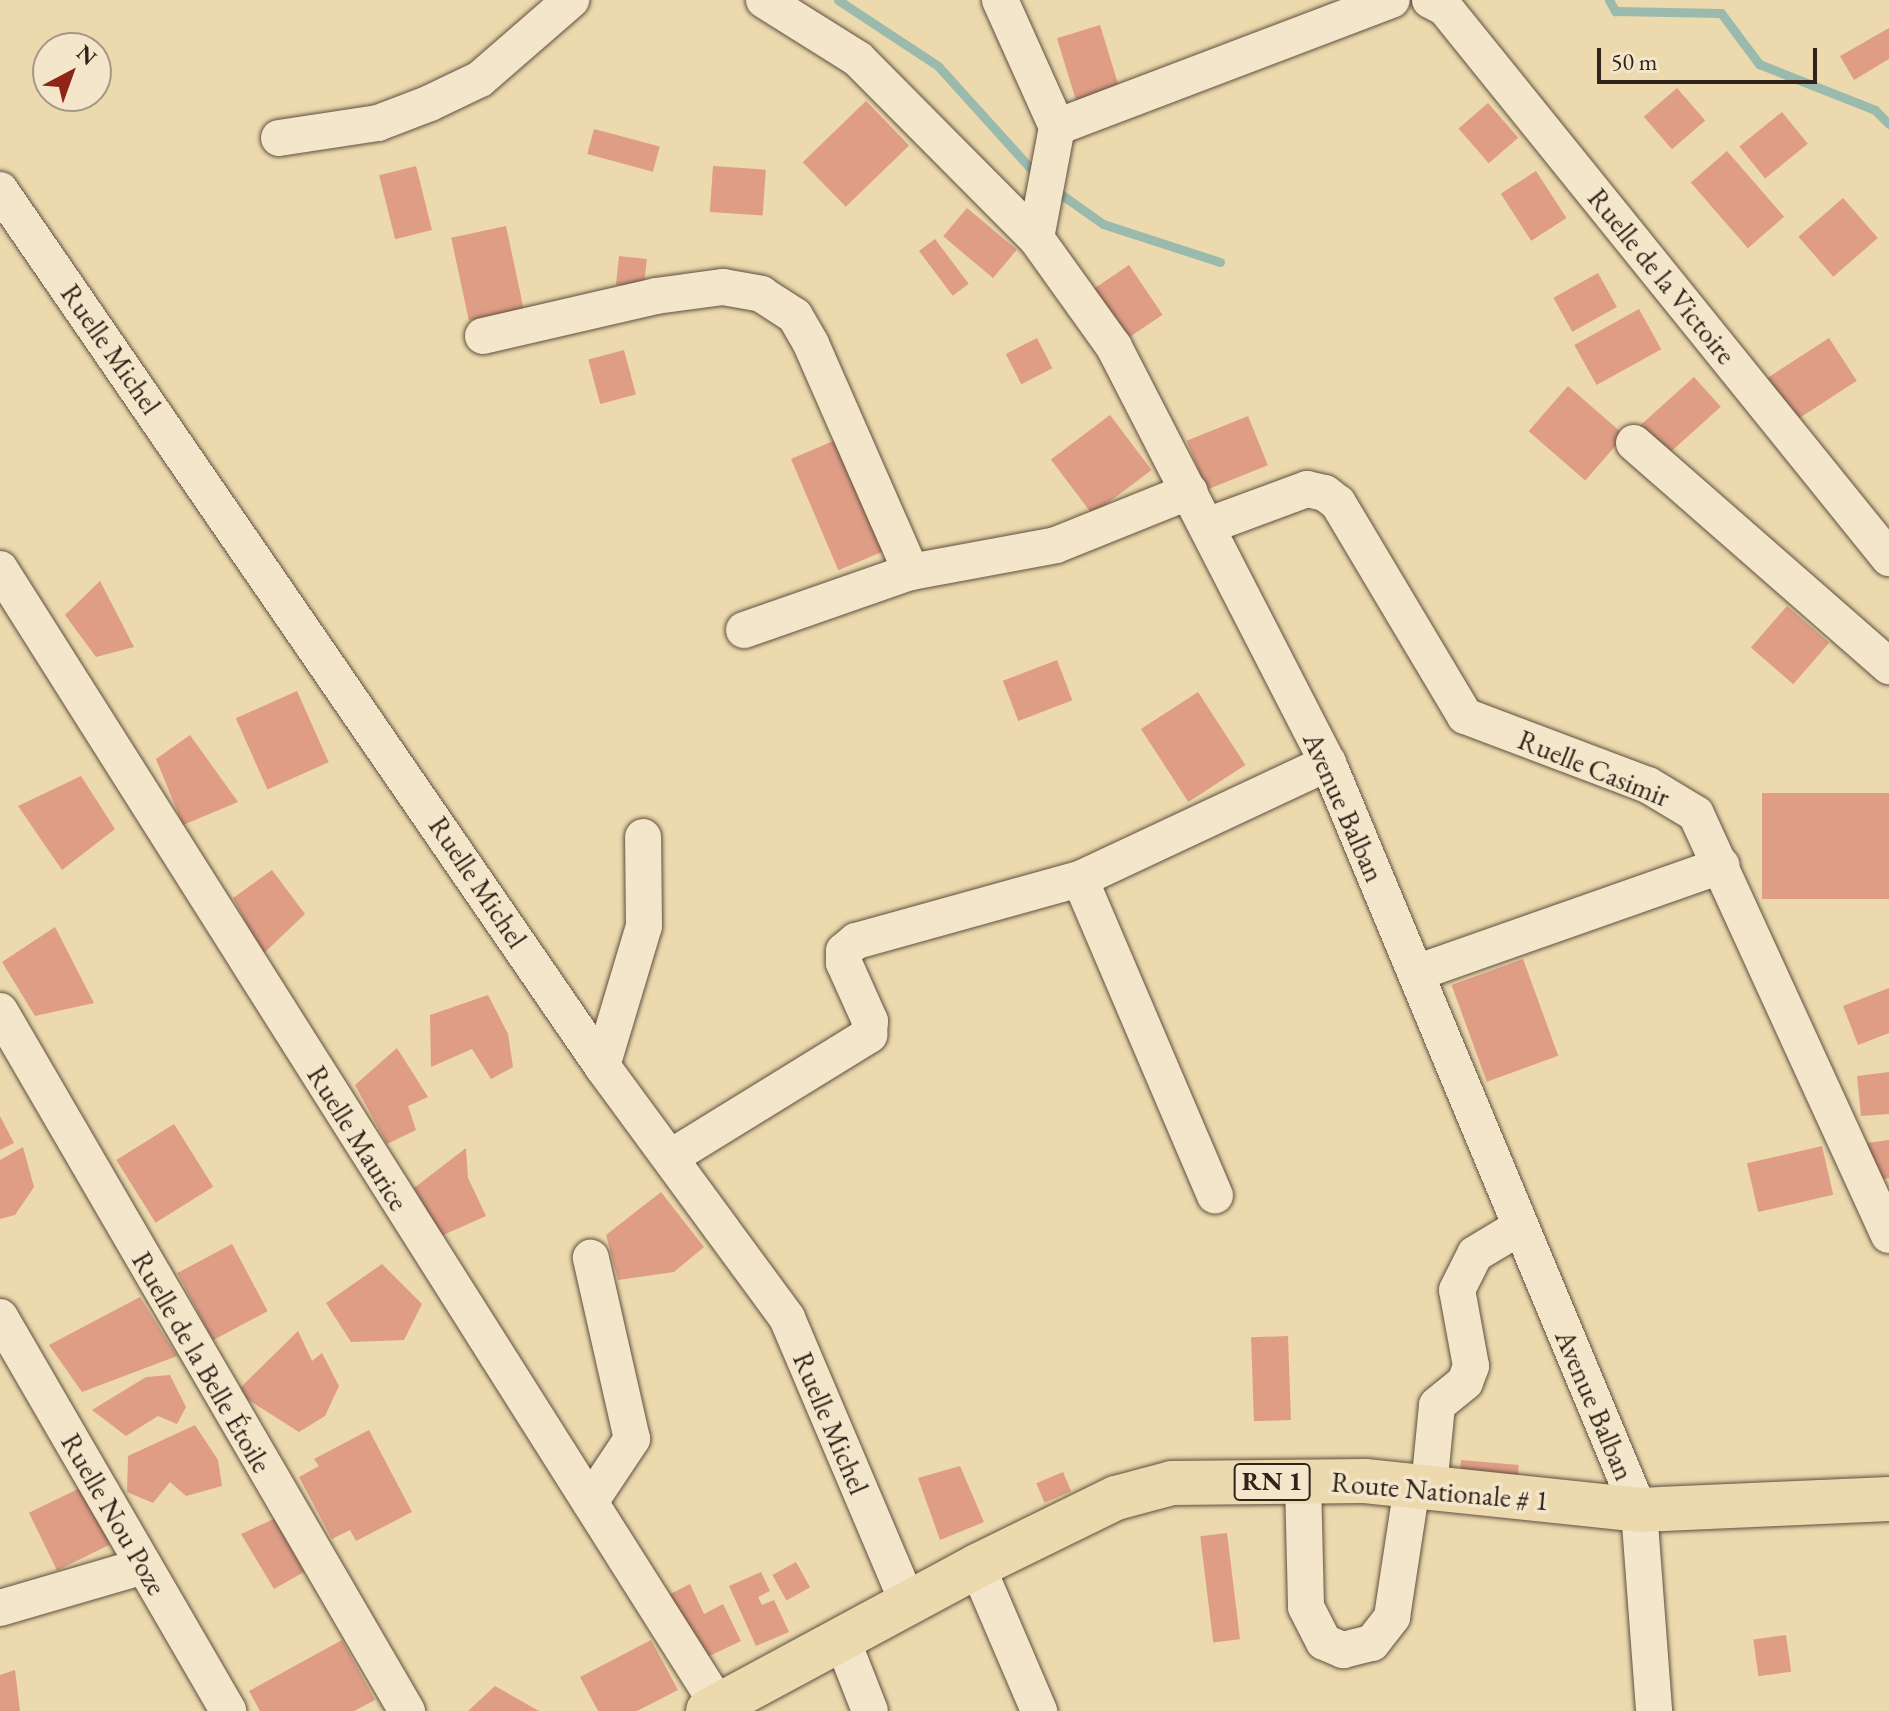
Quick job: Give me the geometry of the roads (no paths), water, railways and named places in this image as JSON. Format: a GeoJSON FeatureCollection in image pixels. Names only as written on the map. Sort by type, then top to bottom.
{"type":"FeatureCollection","features":[{"type":"Feature","properties":{"kind":"main road","name":"Route Nationale # 1"},"geometry":{"type":"LineString","coordinates":[[716,1709],[841,1637],[977,1566],[1116,1498],[1172,1483],[1303,1482],[1420,1486],[1639,1510],[1889,1499]]}},
{"type":"Feature","properties":{"kind":"street"},"geometry":{"type":"LineString","coordinates":[[279,138],[378,123],[430,103],[480,79],[571,0]]}},
{"type":"Feature","properties":{"kind":"street","name":"Avenue Balban"},"geometry":{"type":"LineString","coordinates":[[764,0],[858,59],[1036,238],[1114,347],[1190,491],[1328,763],[1639,1510],[1654,1711]]}},
{"type":"Feature","properties":{"kind":"street"},"geometry":{"type":"LineString","coordinates":[[1000,0],[1057,127],[1036,238]]}},
{"type":"Feature","properties":{"kind":"street"},"geometry":{"type":"LineString","coordinates":[[1057,127],[1392,0]]}},
{"type":"Feature","properties":{"kind":"street","name":"Ruelle de la Victoire"},"geometry":{"type":"LineString","coordinates":[[1430,0],[1445,8],[1889,558]]}},
{"type":"Feature","properties":{"kind":"street","name":"Ruelle Michel"},"geometry":{"type":"LineString","coordinates":[[0,190],[602,1066],[787,1318],[907,1601]]}},
{"type":"Feature","properties":{"kind":"street"},"geometry":{"type":"LineString","coordinates":[[483,336],[656,296],[723,287],[761,294],[795,316],[811,344],[911,572]]}},
{"type":"Feature","properties":{"kind":"street"},"geometry":{"type":"LineString","coordinates":[[1634,443],[1889,666]]}},
{"type":"Feature","properties":{"kind":"street","name":"Ruelle Casimir"},"geometry":{"type":"LineString","coordinates":[[1207,526],[1307,489],[1325,493],[1338,503],[1465,716],[1674,798],[1696,814],[1889,1235]]}},
{"type":"Feature","properties":{"kind":"street"},"geometry":{"type":"LineString","coordinates":[[744,630],[911,572],[1056,545],[1190,491]]}},
{"type":"Feature","properties":{"kind":"street","name":"Ruelle Maurice"},"geometry":{"type":"LineString","coordinates":[[0,569],[590,1502],[716,1709]]}},
{"type":"Feature","properties":{"kind":"street"},"geometry":{"type":"LineString","coordinates":[[671,1157],[869,1035],[870,1021],[844,963],[844,951],[856,941],[1080,879],[1328,763]]}},
{"type":"Feature","properties":{"kind":"street"},"geometry":{"type":"LineString","coordinates":[[602,1066],[644,926],[643,837]]}},
{"type":"Feature","properties":{"kind":"street"},"geometry":{"type":"LineString","coordinates":[[1416,973],[1722,865]]}},
{"type":"Feature","properties":{"kind":"street"},"geometry":{"type":"LineString","coordinates":[[1080,879],[1215,1195]]}},
{"type":"Feature","properties":{"kind":"street","name":"Ruelle de la Belle Étoile"},"geometry":{"type":"LineString","coordinates":[[0,1011],[407,1711]]}},
{"type":"Feature","properties":{"kind":"street"},"geometry":{"type":"LineString","coordinates":[[1303,1482],[1306,1607],[1324,1642],[1343,1650],[1372,1643],[1392,1617],[1437,1405],[1465,1382],[1471,1366],[1457,1290],[1475,1254],[1520,1227]]}},
{"type":"Feature","properties":{"kind":"street"},"geometry":{"type":"LineString","coordinates":[[590,1502],[632,1439],[591,1258]]}},
{"type":"Feature","properties":{"kind":"street","name":"Ruelle Nou Poze"},"geometry":{"type":"LineString","coordinates":[[5,1334],[228,1711]]}},
{"type":"Feature","properties":{"kind":"street"},"geometry":{"type":"LineString","coordinates":[[0,1608],[144,1566]]}},
{"type":"Feature","properties":{"kind":"street"},"geometry":{"type":"LineString","coordinates":[[977,1566],[1039,1711]]}},
{"type":"Feature","properties":{"kind":"street"},"geometry":{"type":"LineString","coordinates":[[841,1637],[870,1711]]}},
{"type":"Feature","properties":{"kind":"waterway"},"geometry":{"type":"LineString","coordinates":[[838,0],[938,66],[1040,179]]}},
{"type":"Feature","properties":{"kind":"waterway"},"geometry":{"type":"LineString","coordinates":[[1609,0],[1615,11],[1721,13],[1759,64],[1875,110],[1889,124]]}},
{"type":"Feature","properties":{"kind":"waterway"},"geometry":{"type":"LineString","coordinates":[[1055,190],[1103,224],[1220,262]]}}]}
